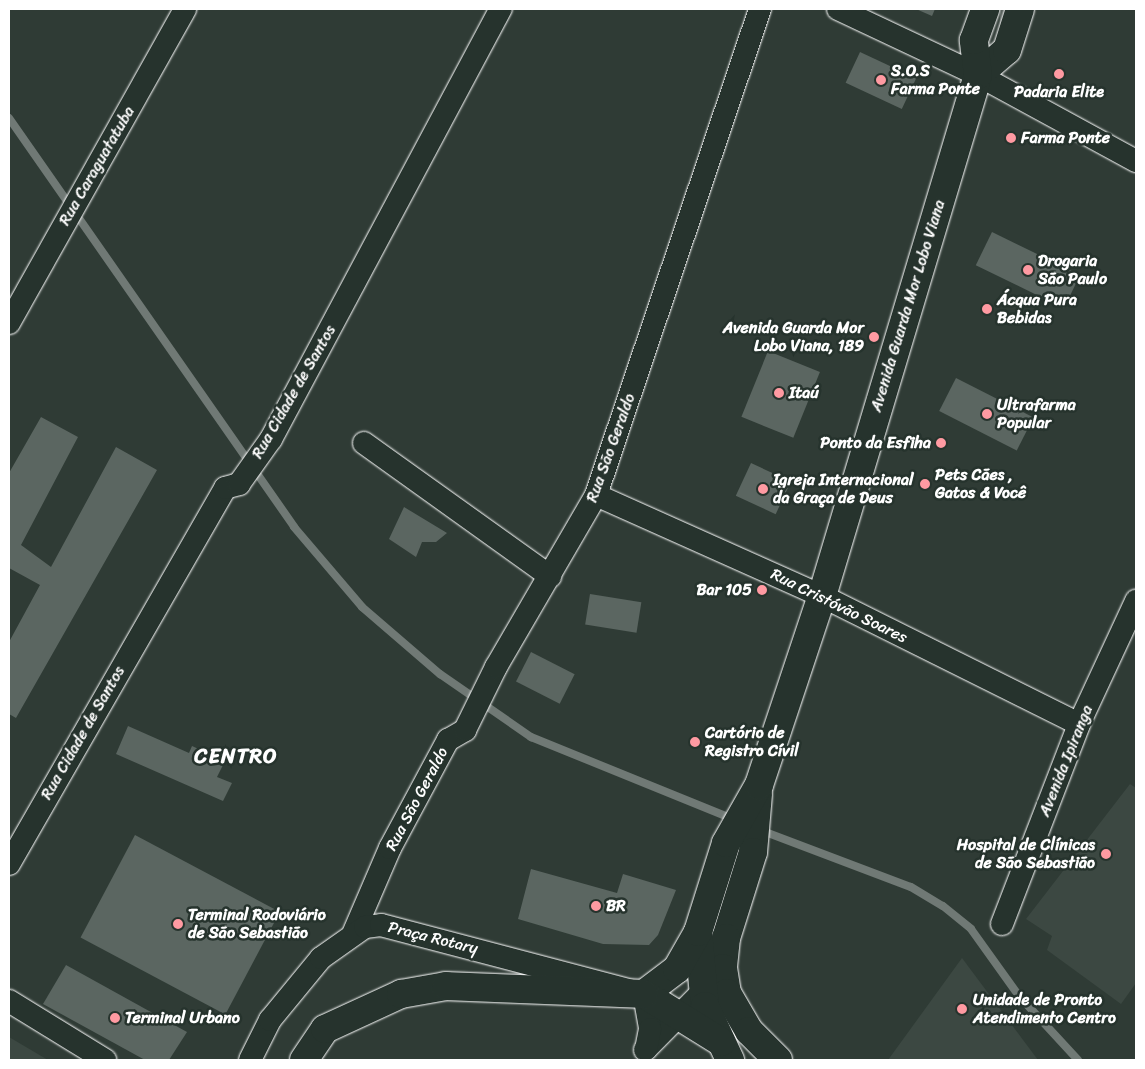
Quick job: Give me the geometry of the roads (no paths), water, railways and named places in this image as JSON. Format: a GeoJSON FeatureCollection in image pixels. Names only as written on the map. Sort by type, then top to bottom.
{"type":"FeatureCollection","features":[{"type":"Feature","properties":{"kind":"main road","name":"Avenida Guarda Mor Lobo Viana"},"geometry":{"type":"LineString","coordinates":[[698,932],[726,843],[759,785],[822,596],[978,75],[974,40],[985,9]]}},
{"type":"Feature","properties":{"kind":"main road"},"geometry":{"type":"LineString","coordinates":[[978,75],[1006,50],[1020,9]]}},
{"type":"Feature","properties":{"kind":"main road"},"geometry":{"type":"LineString","coordinates":[[759,785],[753,852],[726,938],[723,968],[727,993],[749,1031],[778,1060]]}},
{"type":"Feature","properties":{"kind":"main road"},"geometry":{"type":"LineString","coordinates":[[698,932],[704,992],[724,1050]]}},
{"type":"Feature","properties":{"kind":"main road"},"geometry":{"type":"LineString","coordinates":[[644,994],[677,969],[698,932]]}},
{"type":"Feature","properties":{"kind":"main road"},"geometry":{"type":"LineString","coordinates":[[304,1060],[325,1029],[401,994],[446,986],[644,994],[680,1017],[724,1050],[755,1060]]}},
{"type":"Feature","properties":{"kind":"street","name":"Rua Caraguatatuba"},"geometry":{"type":"LineString","coordinates":[[9,323],[58,233],[90,183],[185,9]]}},
{"type":"Feature","properties":{"kind":"street","name":"Rua Cidade de Santos"},"geometry":{"type":"LineString","coordinates":[[9,864],[225,488],[239,484],[271,439],[501,9]]}},
{"type":"Feature","properties":{"kind":"street","name":"Rua São Geraldo"},"geometry":{"type":"LineString","coordinates":[[353,934],[390,848],[448,740],[465,730],[496,667],[596,495],[760,9]]}},
{"type":"Feature","properties":{"kind":"street"},"geometry":{"type":"LineString","coordinates":[[838,9],[978,75],[1136,161]]}},
{"type":"Feature","properties":{"kind":"street"},"geometry":{"type":"LineString","coordinates":[[364,444],[550,576]]}},
{"type":"Feature","properties":{"kind":"street","name":"Rua Cristóvão Soares"},"geometry":{"type":"LineString","coordinates":[[596,495],[822,596],[1079,724]]}},
{"type":"Feature","properties":{"kind":"street","name":"Avenida Ipiranga"},"geometry":{"type":"LineString","coordinates":[[1002,924],[1079,724],[1131,624],[1136,601]]}},
{"type":"Feature","properties":{"kind":"street","name":"Praça Rotary"},"geometry":{"type":"LineString","coordinates":[[250,1060],[270,1020],[321,958],[353,934],[381,925],[405,929],[644,994]]}},
{"type":"Feature","properties":{"kind":"street"},"geometry":{"type":"LineString","coordinates":[[641,1054],[704,992],[723,968]]}},
{"type":"Feature","properties":{"kind":"street"},"geometry":{"type":"LineString","coordinates":[[641,1054],[650,1029],[644,994]]}},
{"type":"Feature","properties":{"kind":"street"},"geometry":{"type":"LineString","coordinates":[[9,1001],[105,1060]]}},
{"type":"Feature","properties":{"kind":"waterway"},"geometry":{"type":"LineString","coordinates":[[9,118],[294,527],[362,607],[440,674],[531,737],[733,819]]}},
{"type":"Feature","properties":{"kind":"waterway"},"geometry":{"type":"LineString","coordinates":[[760,830],[911,887],[943,906],[971,929],[1019,996],[1078,1060]]}},
{"type":"Feature","properties":{"kind":"place","name":"Padaria Elite"},"geometry":{"type":"Point","coordinates":[1059,74]}},
{"type":"Feature","properties":{"kind":"place","name":"S.O.S Farma Ponte"},"geometry":{"type":"Point","coordinates":[881,80]}},
{"type":"Feature","properties":{"kind":"place","name":"Farma Ponte"},"geometry":{"type":"Point","coordinates":[1011,138]}},
{"type":"Feature","properties":{"kind":"place","name":"Drogaria São Paulo"},"geometry":{"type":"Point","coordinates":[1028,270]}},
{"type":"Feature","properties":{"kind":"place","name":"Ácqua Pura Bebidas"},"geometry":{"type":"Point","coordinates":[987,309]}},
{"type":"Feature","properties":{"kind":"place","name":"Avenida Guarda Mor Lobo Viana, 189"},"geometry":{"type":"Point","coordinates":[874,337]}},
{"type":"Feature","properties":{"kind":"place","name":"Itaú"},"geometry":{"type":"Point","coordinates":[779,393]}},
{"type":"Feature","properties":{"kind":"place","name":"Ultrafarma Popular"},"geometry":{"type":"Point","coordinates":[987,414]}},
{"type":"Feature","properties":{"kind":"place","name":"Ponto da Esfiha"},"geometry":{"type":"Point","coordinates":[941,443]}},
{"type":"Feature","properties":{"kind":"place","name":"Pets Cães , Gatos & Você"},"geometry":{"type":"Point","coordinates":[925,484]}},
{"type":"Feature","properties":{"kind":"place","name":"Igreja Internacional da Graça de Deus"},"geometry":{"type":"Point","coordinates":[763,489]}},
{"type":"Feature","properties":{"kind":"place","name":"Bar 105"},"geometry":{"type":"Point","coordinates":[762,590]}},
{"type":"Feature","properties":{"kind":"place","name":"Cartório de Registro Cívil"},"geometry":{"type":"Point","coordinates":[695,742]}},
{"type":"Feature","properties":{"kind":"place","name":"Hospital de Clínicas de São Sebastião"},"geometry":{"type":"Point","coordinates":[1106,854]}},
{"type":"Feature","properties":{"kind":"place","name":"BR"},"geometry":{"type":"Point","coordinates":[596,906]}},
{"type":"Feature","properties":{"kind":"place","name":"Terminal Rodoviário de São Sebastião"},"geometry":{"type":"Point","coordinates":[178,924]}},
{"type":"Feature","properties":{"kind":"place","name":"Unidade de Pronto Atendimento Centro"},"geometry":{"type":"Point","coordinates":[962,1009]}},
{"type":"Feature","properties":{"kind":"place","name":"Terminal Urbano"},"geometry":{"type":"Point","coordinates":[115,1018]}},
{"type":"Feature","properties":{"kind":"district","name":"CENTRO"},"geometry":{"type":"Point","coordinates":[236,756]}}]}
